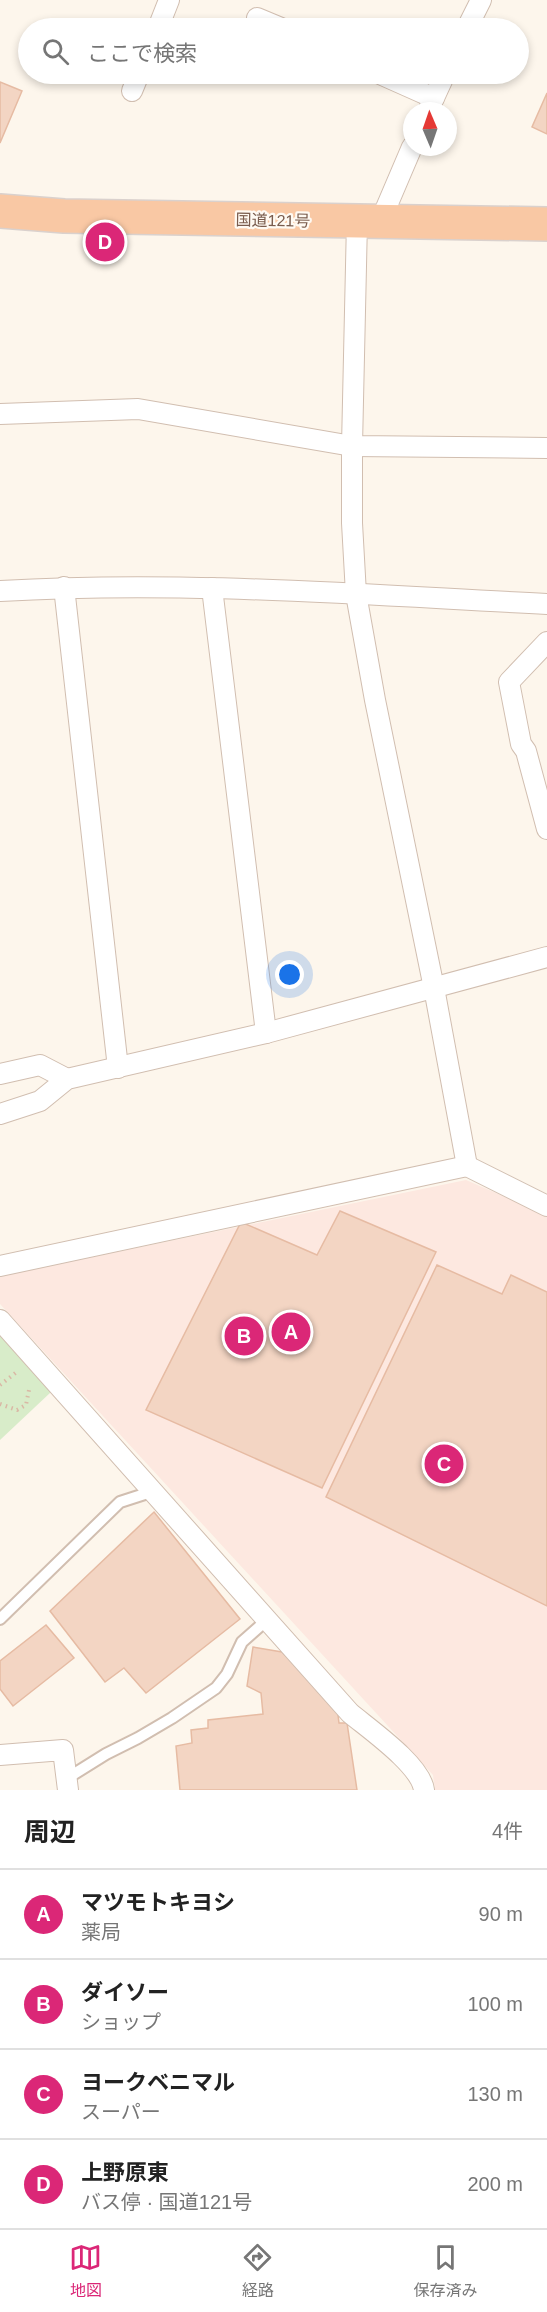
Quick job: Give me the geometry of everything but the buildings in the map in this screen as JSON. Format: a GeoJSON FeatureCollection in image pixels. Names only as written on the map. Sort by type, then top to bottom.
{"type":"FeatureCollection","features":[{"type":"Feature","properties":{"kind":"highway","name":"国道121号"},"geometry":{"type":"LineString","coordinates":[[0,211],[64,216],[547,224]]}},
{"type":"Feature","properties":{"kind":"street"},"geometry":{"type":"LineString","coordinates":[[162,18],[169,0]]}},
{"type":"Feature","properties":{"kind":"street"},"geometry":{"type":"LineString","coordinates":[[472,18],[481,0]]}},
{"type":"Feature","properties":{"kind":"street"},"geometry":{"type":"LineString","coordinates":[[397,84],[428,102]]}},
{"type":"Feature","properties":{"kind":"street"},"geometry":{"type":"LineString","coordinates":[[432,102],[440,84]]}},
{"type":"Feature","properties":{"kind":"street"},"geometry":{"type":"LineString","coordinates":[[407,156],[368,222],[352,446],[352,523],[356,594],[467,1166]]}},
{"type":"Feature","properties":{"kind":"street"},"geometry":{"type":"LineString","coordinates":[[0,414],[138,409],[352,446],[547,448]]}},
{"type":"Feature","properties":{"kind":"street"},"geometry":{"type":"LineString","coordinates":[[0,591],[63,587],[212,588],[547,604]]}},
{"type":"Feature","properties":{"kind":"street"},"geometry":{"type":"LineString","coordinates":[[63,587],[118,1068]]}},
{"type":"Feature","properties":{"kind":"street"},"geometry":{"type":"LineString","coordinates":[[212,588],[266,1033]]}},
{"type":"Feature","properties":{"kind":"street"},"geometry":{"type":"LineString","coordinates":[[547,642],[509,682],[521,744],[526,751],[547,829]]}},
{"type":"Feature","properties":{"kind":"street"},"geometry":{"type":"LineString","coordinates":[[0,1114],[40,1101],[67,1079],[266,1033],[547,957]]}},
{"type":"Feature","properties":{"kind":"street"},"geometry":{"type":"LineString","coordinates":[[0,1074],[40,1065],[67,1079]]}},
{"type":"Feature","properties":{"kind":"street"},"geometry":{"type":"LineString","coordinates":[[0,1266],[467,1166],[547,1206]]}},
{"type":"Feature","properties":{"kind":"street"},"geometry":{"type":"LineString","coordinates":[[0,1320],[350,1713],[412,1767],[424,1785],[424,1790]]}},
{"type":"Feature","properties":{"kind":"street"},"geometry":{"type":"LineString","coordinates":[[0,1755],[63,1750],[67,1784]]}},
{"type":"Feature","properties":{"kind":"lane"},"geometry":{"type":"LineString","coordinates":[[0,1618],[120,1502],[154,1491]]}},
{"type":"Feature","properties":{"kind":"lane"},"geometry":{"type":"LineString","coordinates":[[67,1784],[106,1754],[172,1718],[216,1688],[227,1674],[242,1641],[268,1619]]}},
{"type":"Feature","properties":{"kind":"path"},"geometry":{"type":"LineString","coordinates":[[16,1372],[21,1377]]}},
{"type":"Feature","properties":{"kind":"path"},"geometry":{"type":"LineString","coordinates":[[0,1404],[17,1410],[26,1405],[29,1390],[26,1382]]}},
{"type":"Feature","properties":{"kind":"shaded area"},"geometry":{"type":"Polygon","coordinates":[[[466,1180],[547,1215],[547,1790],[435,1790],[433,1775],[0,1304],[0,1276],[466,1180]]]}},
{"type":"Feature","properties":{"kind":"green space"},"geometry":{"type":"Polygon","coordinates":[[[0,1333],[51,1392],[0,1440],[0,1333]]]}},
{"type":"Feature","properties":{"kind":"place","name":"上野原東"},"geometry":{"type":"Point","coordinates":[105,242]}},
{"type":"Feature","properties":{"kind":"place","name":"マツモトキヨシ"},"geometry":{"type":"Point","coordinates":[291,1332]}},
{"type":"Feature","properties":{"kind":"place","name":"ダイソー"},"geometry":{"type":"Point","coordinates":[244,1336]}},
{"type":"Feature","properties":{"kind":"place","name":"ヨークベニマル"},"geometry":{"type":"Point","coordinates":[444,1464]}}]}
